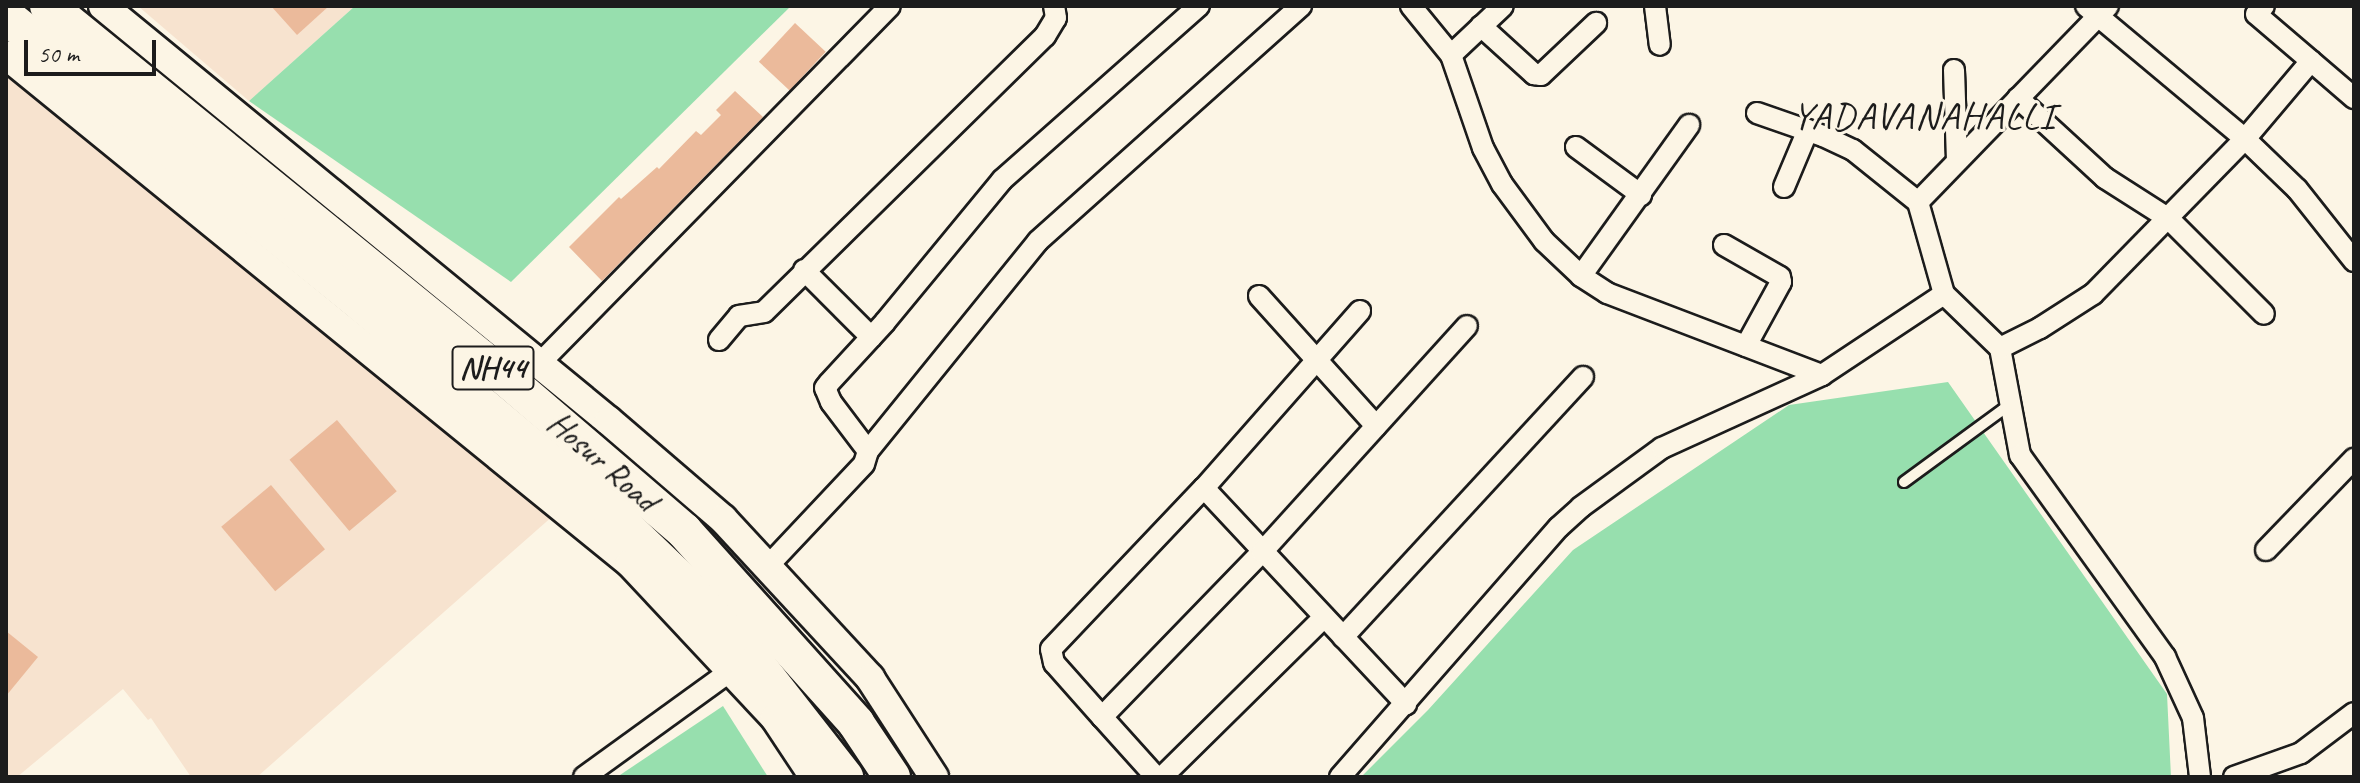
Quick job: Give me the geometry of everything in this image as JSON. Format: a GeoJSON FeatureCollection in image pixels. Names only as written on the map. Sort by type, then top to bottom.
{"type":"FeatureCollection","features":[{"type":"Feature","properties":{"kind":"highway","name":"Hosur Road"},"geometry":{"type":"LineString","coordinates":[[48,6],[489,364],[684,531],[856,723],[892,777]]}},
{"type":"Feature","properties":{"kind":"highway","name":"Hosur Road"},"geometry":{"type":"LineString","coordinates":[[6,16],[364,306],[556,485],[683,582],[756,663],[845,777]]}},
{"type":"Feature","properties":{"kind":"street"},"geometry":{"type":"LineString","coordinates":[[103,6],[723,519],[870,678],[934,777]]}},
{"type":"Feature","properties":{"kind":"street"},"geometry":{"type":"LineString","coordinates":[[539,364],[890,6]]}},
{"type":"Feature","properties":{"kind":"street"},"geometry":{"type":"LineString","coordinates":[[719,340],[739,316],[764,312],[1045,36],[1056,18],[1054,6]]}},
{"type":"Feature","properties":{"kind":"street"},"geometry":{"type":"LineString","coordinates":[[868,451],[831,402],[825,388],[1002,180],[1199,6]]}},
{"type":"Feature","properties":{"kind":"street"},"geometry":{"type":"LineString","coordinates":[[767,567],[864,464],[868,451],[1038,241],[1301,6]]}},
{"type":"Feature","properties":{"kind":"street"},"geometry":{"type":"LineString","coordinates":[[1411,6],[1451,55],[1483,148],[1502,184],[1544,241],[1581,276],[1607,293],[1822,375]]}},
{"type":"Feature","properties":{"kind":"street"},"geometry":{"type":"LineString","coordinates":[[1451,55],[1503,6]]}},
{"type":"Feature","properties":{"kind":"street"},"geometry":{"type":"LineString","coordinates":[[1655,6],[1660,45]]}},
{"type":"Feature","properties":{"kind":"street"},"geometry":{"type":"LineString","coordinates":[[1918,202],[2018,98],[2097,9],[2297,189],[2354,261]]}},
{"type":"Feature","properties":{"kind":"street"},"geometry":{"type":"LineString","coordinates":[[2255,9],[2354,98]]}},
{"type":"Feature","properties":{"kind":"street"},"geometry":{"type":"LineString","coordinates":[[1481,26],[1534,74],[1541,75],[1596,23]]}},
{"type":"Feature","properties":{"kind":"street"},"geometry":{"type":"LineString","coordinates":[[6,55],[556,485],[775,718],[814,777]]}},
{"type":"Feature","properties":{"kind":"street"},"geometry":{"type":"LineString","coordinates":[[2000,348],[2040,328],[2093,294],[2245,139],[2311,61]]}},
{"type":"Feature","properties":{"kind":"street"},"geometry":{"type":"LineString","coordinates":[[1954,70],[1957,159]]}},
{"type":"Feature","properties":{"kind":"street"},"geometry":{"type":"LineString","coordinates":[[2018,98],[2105,178],[2169,219],[2264,314]]}},
{"type":"Feature","properties":{"kind":"street"},"geometry":{"type":"LineString","coordinates":[[1757,113],[1808,130],[1853,150],[1918,202],[1944,294],[2000,348],[2008,406],[2020,455],[2036,483],[2175,676],[2193,718],[2200,777]]}},
{"type":"Feature","properties":{"kind":"street"},"geometry":{"type":"LineString","coordinates":[[1581,276],[1689,125]]}},
{"type":"Feature","properties":{"kind":"street"},"geometry":{"type":"LineString","coordinates":[[1784,187],[1808,130]]}},
{"type":"Feature","properties":{"kind":"street"},"geometry":{"type":"LineString","coordinates":[[1576,147],[1641,195]]}},
{"type":"Feature","properties":{"kind":"street"},"geometry":{"type":"LineString","coordinates":[[1724,245],[1780,277],[1781,282],[1746,346]]}},
{"type":"Feature","properties":{"kind":"street"},"geometry":{"type":"LineString","coordinates":[[804,270],[871,337]]}},
{"type":"Feature","properties":{"kind":"street"},"geometry":{"type":"LineString","coordinates":[[1340,777],[1559,527],[1581,507],[1662,448],[1822,375],[1944,294]]}},
{"type":"Feature","properties":{"kind":"street"},"geometry":{"type":"LineString","coordinates":[[1259,296],[1315,362],[1376,426]]}},
{"type":"Feature","properties":{"kind":"street"},"geometry":{"type":"LineString","coordinates":[[1156,777],[1054,663],[1051,649],[1204,488],[1360,311]]}},
{"type":"Feature","properties":{"kind":"street"},"geometry":{"type":"LineString","coordinates":[[1102,717],[1262,552],[1467,326]]}},
{"type":"Feature","properties":{"kind":"street"},"geometry":{"type":"LineString","coordinates":[[1343,637],[1583,377]]}},
{"type":"Feature","properties":{"kind":"street"},"geometry":{"type":"LineString","coordinates":[[2266,550],[2354,459]]}},
{"type":"Feature","properties":{"kind":"street"},"geometry":{"type":"LineString","coordinates":[[1204,488],[1406,704]]}},
{"type":"Feature","properties":{"kind":"street"},"geometry":{"type":"LineString","coordinates":[[1162,777],[1324,617]]}},
{"type":"Feature","properties":{"kind":"street"},"geometry":{"type":"LineString","coordinates":[[584,777],[732,670]]}},
{"type":"Feature","properties":{"kind":"street"},"geometry":{"type":"LineString","coordinates":[[2234,777],[2301,753],[2354,713]]}},
{"type":"Feature","properties":{"kind":"lane"},"geometry":{"type":"LineString","coordinates":[[1904,482],[2008,406]]}},
{"type":"Feature","properties":{"kind":"shaded area"},"geometry":{"type":"Polygon","coordinates":[[[138,6],[355,6],[249,101],[138,6]]]}},
{"type":"Feature","properties":{"kind":"shaded area"},"geometry":{"type":"Polygon","coordinates":[[[6,63],[554,515],[257,777],[191,777],[151,718],[148,720],[123,689],[17,777],[6,777],[6,63]]]}},
{"type":"Feature","properties":{"kind":"green space"},"geometry":{"type":"Polygon","coordinates":[[[355,6],[791,6],[511,282],[249,101],[355,6]]]}},
{"type":"Feature","properties":{"kind":"green space"},"geometry":{"type":"Polygon","coordinates":[[[1948,382],[2167,694],[2171,777],[1361,777],[1428,710],[1573,550],[1789,405],[1948,382]]]}},
{"type":"Feature","properties":{"kind":"green space"},"geometry":{"type":"Polygon","coordinates":[[[723,706],[768,777],[617,777],[723,706]]]}},
{"type":"Feature","properties":{"kind":"building"},"geometry":{"type":"Polygon","coordinates":[[[271,6],[329,6],[297,35],[271,6]]]}},
{"type":"Feature","properties":{"kind":"building"},"geometry":{"type":"Polygon","coordinates":[[[795,23],[826,52],[790,90],[759,62],[795,23]]]}},
{"type":"Feature","properties":{"kind":"building"},"geometry":{"type":"Polygon","coordinates":[[[735,91],[763,117],[602,281],[569,247],[619,197],[621,199],[657,167],[659,169],[696,131],[701,135],[721,115],[716,110],[735,91]]]}},
{"type":"Feature","properties":{"kind":"building"},"geometry":{"type":"Polygon","coordinates":[[[337,420],[397,491],[349,531],[290,460],[337,420]]]}},
{"type":"Feature","properties":{"kind":"building"},"geometry":{"type":"Polygon","coordinates":[[[271,485],[325,549],[275,591],[221,527],[271,485]]]}},
{"type":"Feature","properties":{"kind":"building"},"geometry":{"type":"Polygon","coordinates":[[[6,631],[38,657],[6,696],[6,631]]]}},
{"type":"Feature","properties":{"kind":"district","name":"YADAVANAHALLI"},"geometry":{"type":"Point","coordinates":[1924,116]}}]}
